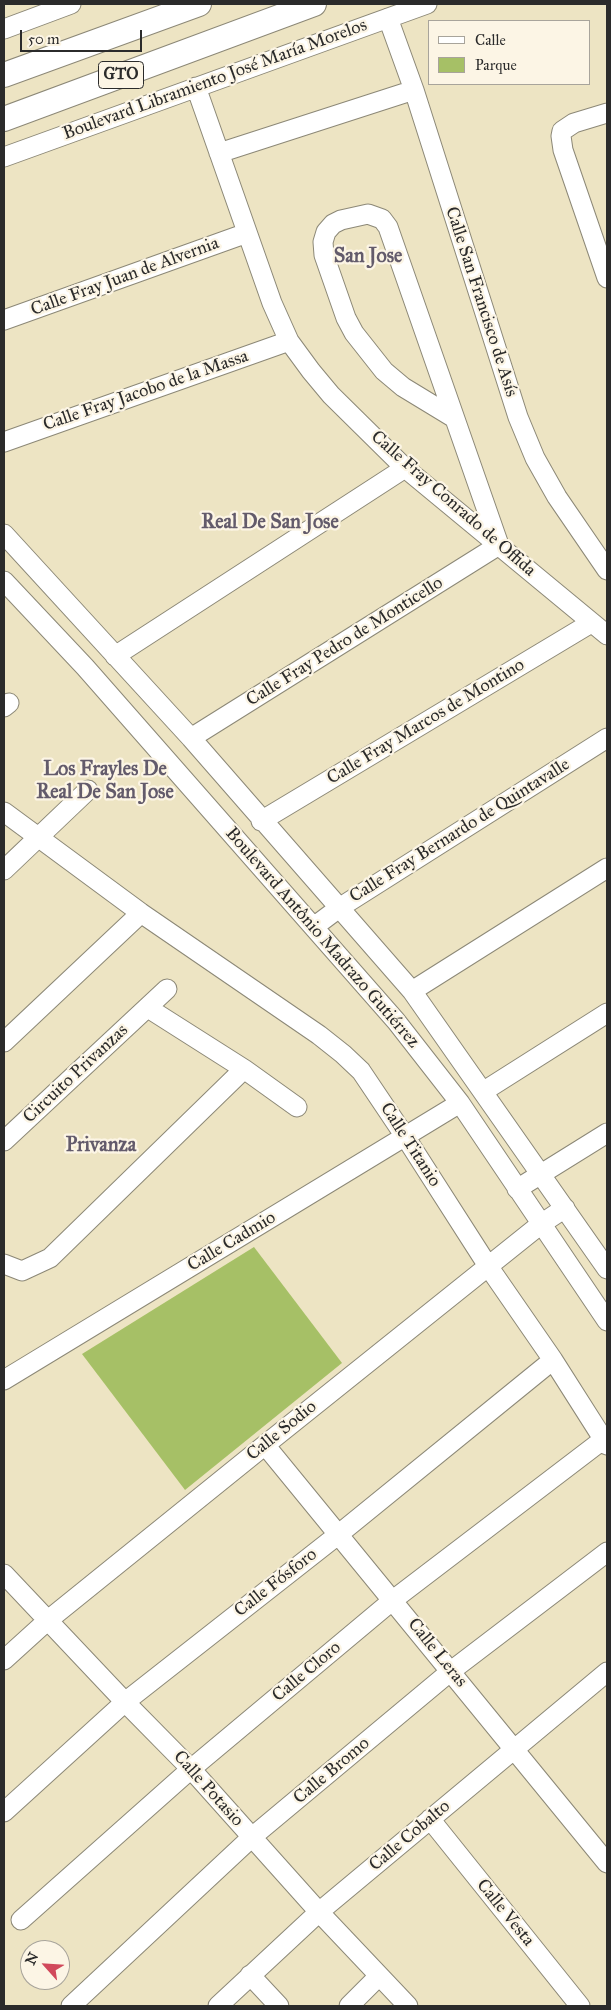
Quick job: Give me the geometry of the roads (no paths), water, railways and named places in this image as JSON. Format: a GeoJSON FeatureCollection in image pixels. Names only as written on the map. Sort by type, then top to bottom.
{"type":"FeatureCollection","features":[{"type":"Feature","properties":{"kind":"main road","name":"GTO"},"geometry":{"type":"LineString","coordinates":[[4,75],[198,4]]}},
{"type":"Feature","properties":{"kind":"main road","name":"GTO"},"geometry":{"type":"LineString","coordinates":[[4,119],[314,4]]}},
{"type":"Feature","properties":{"kind":"street"},"geometry":{"type":"LineString","coordinates":[[4,29],[71,4]]}},
{"type":"Feature","properties":{"kind":"street","name":"Boulevard Libramiento José María Morelos"},"geometry":{"type":"LineString","coordinates":[[4,157],[427,4]]}},
{"type":"Feature","properties":{"kind":"street","name":"Calle San Francisco de Asís"},"geometry":{"type":"LineString","coordinates":[[388,18],[414,90],[518,417],[534,458],[557,497],[607,570]]}},
{"type":"Feature","properties":{"kind":"street","name":"Calle Fray Conrado de Offida"},"geometry":{"type":"LineString","coordinates":[[196,87],[272,303],[289,341],[310,371],[405,468],[607,635]]}},
{"type":"Feature","properties":{"kind":"street"},"geometry":{"type":"LineString","coordinates":[[219,153],[414,90]]}},
{"type":"Feature","properties":{"kind":"street"},"geometry":{"type":"LineString","coordinates":[[607,113],[574,123],[562,131],[561,136],[563,150],[607,278]]}},
{"type":"Feature","properties":{"kind":"street"},"geometry":{"type":"LineString","coordinates":[[454,418],[403,387],[384,371],[354,333],[346,318],[324,255],[323,242],[326,232],[333,224],[341,220],[368,214],[382,219],[388,227],[499,545]]}},
{"type":"Feature","properties":{"kind":"street","name":"Calle Fray Juan de Alvernia"},"geometry":{"type":"LineString","coordinates":[[4,320],[247,234]]}},
{"type":"Feature","properties":{"kind":"street","name":"Calle Fray Jacobo de la Massa"},"geometry":{"type":"LineString","coordinates":[[4,442],[289,341]]}},
{"type":"Feature","properties":{"kind":"street"},"geometry":{"type":"LineString","coordinates":[[115,656],[405,468]]}},
{"type":"Feature","properties":{"kind":"street","name":"Boulevard Antônio Madrazo Gutiérrez"},"geometry":{"type":"LineString","coordinates":[[7,545],[115,656],[191,738],[261,821],[412,991],[541,1175],[604,1259]]}},
{"type":"Feature","properties":{"kind":"street","name":"Calle Fray Pedro de Monticello"},"geometry":{"type":"LineString","coordinates":[[191,738],[499,545]]}},
{"type":"Feature","properties":{"kind":"street","name":"Boulevard Antônio Madrazo Gutiérrez"},"geometry":{"type":"LineString","coordinates":[[4,581],[85,667],[315,926],[396,1021],[460,1103],[607,1321]]}},
{"type":"Feature","properties":{"kind":"street","name":"Calle Fray Marcos de Montino"},"geometry":{"type":"LineString","coordinates":[[261,821],[591,623]]}},
{"type":"Feature","properties":{"kind":"street","name":"Calle Fray Bernardo de Quintavalle"},"geometry":{"type":"LineString","coordinates":[[315,926],[339,908],[607,738]]}},
{"type":"Feature","properties":{"kind":"street"},"geometry":{"type":"LineString","coordinates":[[4,870],[88,790]]}},
{"type":"Feature","properties":{"kind":"street","name":"Calle Titanio"},"geometry":{"type":"LineString","coordinates":[[4,812],[141,914],[298,1021],[343,1054],[361,1071],[488,1266],[553,1360],[605,1442]]}},
{"type":"Feature","properties":{"kind":"street"},"geometry":{"type":"LineString","coordinates":[[412,991],[607,868]]}},
{"type":"Feature","properties":{"kind":"street"},"geometry":{"type":"LineString","coordinates":[[4,1042],[141,914]]}},
{"type":"Feature","properties":{"kind":"street","name":"Circuito Privanzas"},"geometry":{"type":"LineString","coordinates":[[4,1141],[167,989]]}},
{"type":"Feature","properties":{"kind":"street"},"geometry":{"type":"LineString","coordinates":[[148,1008],[244,1069],[297,1107]]}},
{"type":"Feature","properties":{"kind":"street"},"geometry":{"type":"LineString","coordinates":[[484,1092],[607,1013]]}},
{"type":"Feature","properties":{"kind":"street"},"geometry":{"type":"LineString","coordinates":[[4,1264],[22,1271],[50,1258],[244,1069]]}},
{"type":"Feature","properties":{"kind":"street","name":"Calle Cadmio"},"geometry":{"type":"LineString","coordinates":[[4,1380],[406,1138],[460,1103]]}},
{"type":"Feature","properties":{"kind":"street"},"geometry":{"type":"LineString","coordinates":[[517,1189],[607,1133]]}},
{"type":"Feature","properties":{"kind":"street","name":"Calle Sodio"},"geometry":{"type":"LineString","coordinates":[[4,1660],[46,1620],[488,1266],[541,1224],[565,1208]]}},
{"type":"Feature","properties":{"kind":"street","name":"Calle Fósforo"},"geometry":{"type":"LineString","coordinates":[[4,1812],[125,1702],[339,1534],[553,1360]]}},
{"type":"Feature","properties":{"kind":"street","name":"Calle Cloro"},"geometry":{"type":"LineString","coordinates":[[21,1920],[191,1769],[393,1600],[605,1442]]}},
{"type":"Feature","properties":{"kind":"street","name":"Calle Leras"},"geometry":{"type":"LineString","coordinates":[[265,1445],[607,1863]]}},
{"type":"Feature","properties":{"kind":"street","name":"Calle Bromo"},"geometry":{"type":"LineString","coordinates":[[71,2006],[252,1837],[451,1671],[607,1552]]}},
{"type":"Feature","properties":{"kind":"street","name":"Calle Potasio"},"geometry":{"type":"LineString","coordinates":[[4,1574],[46,1620],[191,1769],[319,1912],[408,2006]]}},
{"type":"Feature","properties":{"kind":"street","name":"Calle Cobalto"},"geometry":{"type":"LineString","coordinates":[[218,2006],[319,1912],[430,1819],[605,1678]]}},
{"type":"Feature","properties":{"kind":"street","name":"Calle Vesta"},"geometry":{"type":"LineString","coordinates":[[430,1819],[580,2006]]}},
{"type":"Feature","properties":{"kind":"street"},"geometry":{"type":"LineString","coordinates":[[250,1975],[280,2006]]}},
{"type":"Feature","properties":{"kind":"street"},"geometry":{"type":"LineString","coordinates":[[349,2006],[379,1976]]}},
{"type":"Feature","properties":{"kind":"district","name":"San Jose"},"geometry":{"type":"Point","coordinates":[368,257]}},
{"type":"Feature","properties":{"kind":"district","name":"Real De San Jose"},"geometry":{"type":"Point","coordinates":[270,523]}},
{"type":"Feature","properties":{"kind":"district","name":"Los Frayles De Real De San Jose"},"geometry":{"type":"Point","coordinates":[105,782]}},
{"type":"Feature","properties":{"kind":"district","name":"Privanza"},"geometry":{"type":"Point","coordinates":[101,1146]}}]}
